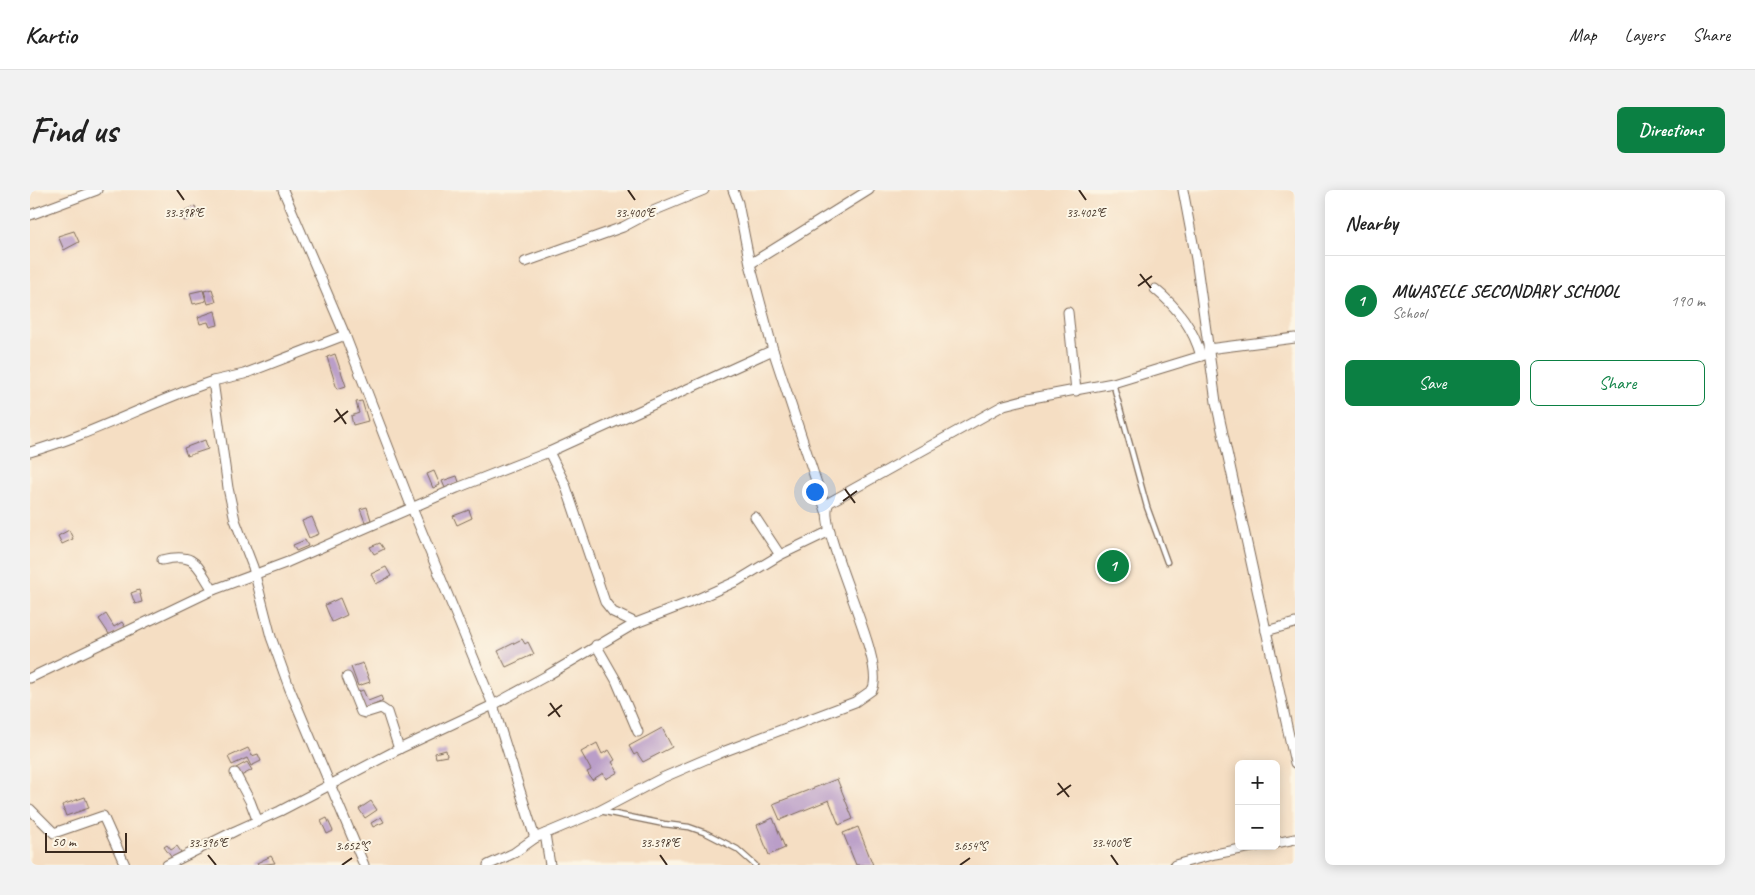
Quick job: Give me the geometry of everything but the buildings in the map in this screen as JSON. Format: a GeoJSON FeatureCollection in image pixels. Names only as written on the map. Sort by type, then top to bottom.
{"type":"FeatureCollection","features":[{"type":"Feature","properties":{"kind":"street"},"geometry":{"type":"LineString","coordinates":[[30,215],[97,190]]}},
{"type":"Feature","properties":{"kind":"street"},"geometry":{"type":"LineString","coordinates":[[283,190],[345,336],[412,508],[493,705],[535,838]]}},
{"type":"Feature","properties":{"kind":"street"},"geometry":{"type":"LineString","coordinates":[[525,262],[623,227],[653,210],[704,190]]}},
{"type":"Feature","properties":{"kind":"street"},"geometry":{"type":"LineString","coordinates":[[488,865],[514,853],[535,838],[598,811],[662,778],[720,753],[855,702],[872,690],[875,677],[868,646],[773,350],[750,264],[738,203],[733,190]]}},
{"type":"Feature","properties":{"kind":"street"},"geometry":{"type":"LineString","coordinates":[[750,264],[869,190]]}},
{"type":"Feature","properties":{"kind":"street"},"geometry":{"type":"LineString","coordinates":[[1183,190],[1196,259],[1206,353],[1295,763]]}},
{"type":"Feature","properties":{"kind":"street"},"geometry":{"type":"LineString","coordinates":[[1155,289],[1174,306],[1188,323],[1206,353]]}},
{"type":"Feature","properties":{"kind":"street"},"geometry":{"type":"LineString","coordinates":[[1068,312],[1076,391]]}},
{"type":"Feature","properties":{"kind":"street"},"geometry":{"type":"LineString","coordinates":[[30,452],[86,432],[166,397],[213,381],[244,374],[345,336]]}},
{"type":"Feature","properties":{"kind":"street"},"geometry":{"type":"LineString","coordinates":[[826,511],[830,502],[989,412],[1027,399],[1113,383],[1206,353],[1295,338]]}},
{"type":"Feature","properties":{"kind":"street"},"geometry":{"type":"LineString","coordinates":[[30,678],[213,590],[288,562],[412,508],[549,452],[773,350]]}},
{"type":"Feature","properties":{"kind":"street"},"geometry":{"type":"LineString","coordinates":[[213,381],[228,488],[235,520],[255,574],[271,637],[329,785],[364,865]]}},
{"type":"Feature","properties":{"kind":"street"},"geometry":{"type":"LineString","coordinates":[[549,452],[565,484],[605,602],[613,612],[636,623]]}},
{"type":"Feature","properties":{"kind":"street"},"geometry":{"type":"LineString","coordinates":[[755,517],[780,555]]}},
{"type":"Feature","properties":{"kind":"street"},"geometry":{"type":"LineString","coordinates":[[167,865],[235,831],[258,822],[399,749],[493,705],[548,676],[596,645],[636,623],[728,585],[780,555],[830,531]]}},
{"type":"Feature","properties":{"kind":"street"},"geometry":{"type":"LineString","coordinates":[[162,560],[183,557],[193,560],[200,567],[213,590]]}},
{"type":"Feature","properties":{"kind":"street"},"geometry":{"type":"LineString","coordinates":[[1266,632],[1295,623]]}},
{"type":"Feature","properties":{"kind":"street"},"geometry":{"type":"LineString","coordinates":[[596,645],[616,680],[638,732]]}},
{"type":"Feature","properties":{"kind":"street"},"geometry":{"type":"LineString","coordinates":[[347,677],[361,712],[365,713],[381,708],[387,712],[399,749]]}},
{"type":"Feature","properties":{"kind":"street"},"geometry":{"type":"LineString","coordinates":[[235,773],[250,800],[258,822]]}},
{"type":"Feature","properties":{"kind":"street"},"geometry":{"type":"LineString","coordinates":[[30,809],[54,833],[103,816],[125,865]]}},
{"type":"Feature","properties":{"kind":"street"},"geometry":{"type":"LineString","coordinates":[[544,834],[550,865]]}},
{"type":"Feature","properties":{"kind":"street"},"geometry":{"type":"LineString","coordinates":[[1280,842],[1295,839]]}},
{"type":"Feature","properties":{"kind":"street"},"geometry":{"type":"LineString","coordinates":[[1175,865],[1236,850]]}},
{"type":"Feature","properties":{"kind":"lane"},"geometry":{"type":"LineString","coordinates":[[1113,383],[1147,507],[1167,562]]}},
{"type":"Feature","properties":{"kind":"lane"},"geometry":{"type":"LineString","coordinates":[[598,811],[689,827],[706,833],[737,849],[756,865]]}},
{"type":"Feature","properties":{"kind":"place","name":"MWASELE SECONDARY SCHOOL"},"geometry":{"type":"Point","coordinates":[1113,566]}}]}
